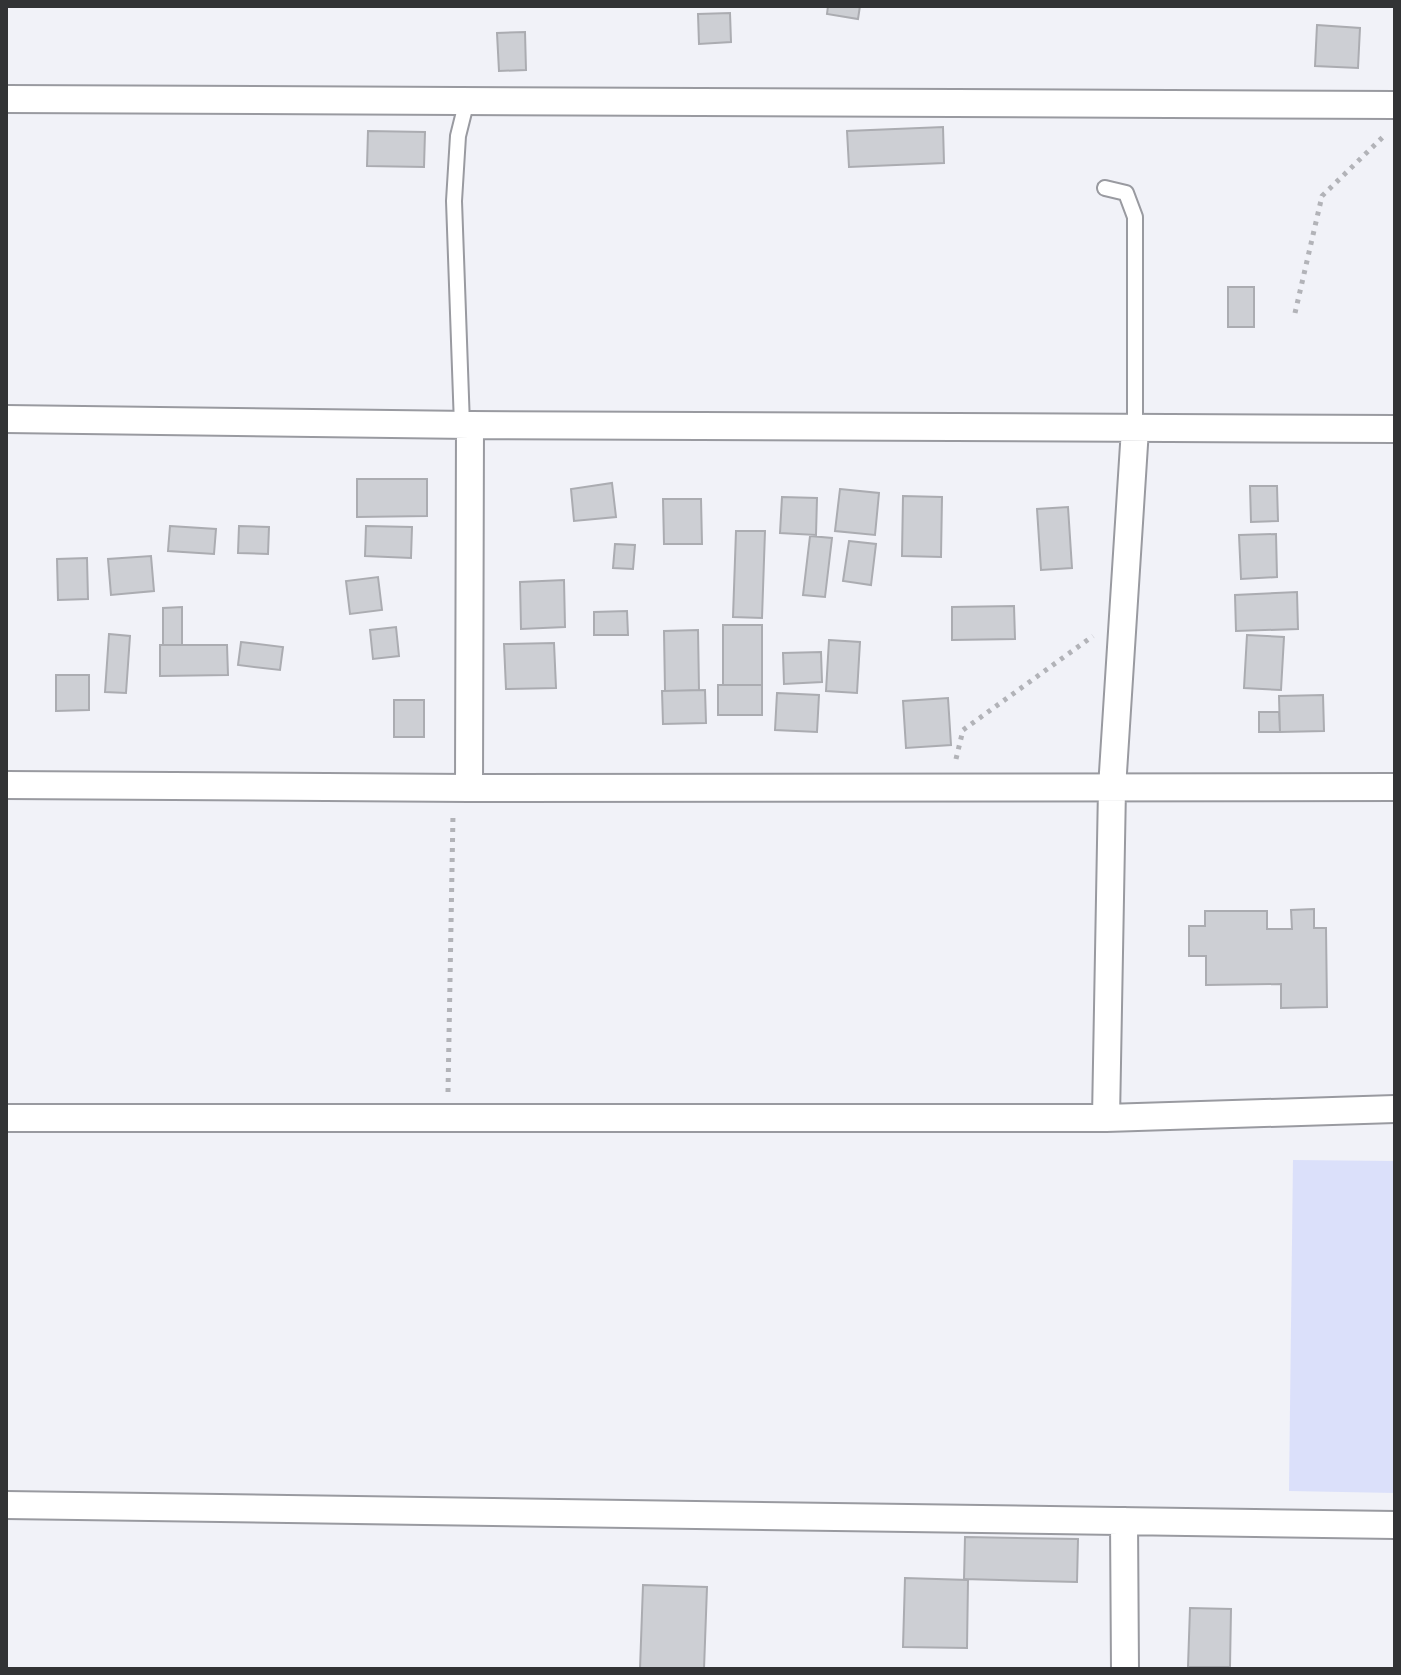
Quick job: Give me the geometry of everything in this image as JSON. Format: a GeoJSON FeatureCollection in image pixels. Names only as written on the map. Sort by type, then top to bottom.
{"type":"FeatureCollection","features":[{"type":"Feature","properties":{"kind":"street"},"geometry":{"type":"LineString","coordinates":[[6,99],[1395,105]]}},
{"type":"Feature","properties":{"kind":"street"},"geometry":{"type":"LineString","coordinates":[[6,419],[466,425],[1395,429]]}},
{"type":"Feature","properties":{"kind":"street"},"geometry":{"type":"LineString","coordinates":[[461,788],[466,425]]}},
{"type":"Feature","properties":{"kind":"street"},"geometry":{"type":"LineString","coordinates":[[1106,1118],[1112,788],[1135,429]]}},
{"type":"Feature","properties":{"kind":"street"},"geometry":{"type":"LineString","coordinates":[[6,785],[1395,787]]}},
{"type":"Feature","properties":{"kind":"street"},"geometry":{"type":"LineString","coordinates":[[6,1118],[1106,1118],[1395,1109]]}},
{"type":"Feature","properties":{"kind":"street"},"geometry":{"type":"LineString","coordinates":[[6,1505],[1395,1525]]}},
{"type":"Feature","properties":{"kind":"street"},"geometry":{"type":"LineString","coordinates":[[1124,1521],[1125,1669]]}},
{"type":"Feature","properties":{"kind":"lane"},"geometry":{"type":"LineString","coordinates":[[466,425],[454,201],[458,136],[467,100]]}},
{"type":"Feature","properties":{"kind":"lane"},"geometry":{"type":"LineString","coordinates":[[1105,188],[1126,193],[1135,217],[1135,429]]}},
{"type":"Feature","properties":{"kind":"path"},"geometry":{"type":"LineString","coordinates":[[1295,313],[1322,196],[1395,124]]}},
{"type":"Feature","properties":{"kind":"path"},"geometry":{"type":"LineString","coordinates":[[949,788],[963,730],[1123,614]]}},
{"type":"Feature","properties":{"kind":"path"},"geometry":{"type":"LineString","coordinates":[[448,1117],[461,788]]}},
{"type":"Feature","properties":{"kind":"shaded area"},"geometry":{"type":"Polygon","coordinates":[[[1293,1160],[1395,1161],[1395,1493],[1289,1491],[1293,1160]]]}},
{"type":"Feature","properties":{"kind":"building"},"geometry":{"type":"Polygon","coordinates":[[[828,6],[860,6],[858,19],[827,14],[828,6]]]}},
{"type":"Feature","properties":{"kind":"building"},"geometry":{"type":"Polygon","coordinates":[[[730,13],[731,42],[699,44],[698,14],[730,13]]]}},
{"type":"Feature","properties":{"kind":"building"},"geometry":{"type":"Polygon","coordinates":[[[1317,25],[1360,28],[1358,68],[1315,66],[1317,25]]]}},
{"type":"Feature","properties":{"kind":"building"},"geometry":{"type":"Polygon","coordinates":[[[525,32],[526,70],[499,71],[497,33],[525,32]]]}},
{"type":"Feature","properties":{"kind":"building"},"geometry":{"type":"Polygon","coordinates":[[[943,127],[944,163],[849,167],[847,131],[943,127]]]}},
{"type":"Feature","properties":{"kind":"building"},"geometry":{"type":"Polygon","coordinates":[[[368,131],[425,132],[424,167],[367,166],[368,131]]]}},
{"type":"Feature","properties":{"kind":"building"},"geometry":{"type":"Polygon","coordinates":[[[1228,287],[1254,287],[1254,327],[1228,327],[1228,287]]]}},
{"type":"Feature","properties":{"kind":"building"},"geometry":{"type":"Polygon","coordinates":[[[357,479],[427,479],[427,516],[357,517],[357,479]]]}},
{"type":"Feature","properties":{"kind":"building"},"geometry":{"type":"Polygon","coordinates":[[[612,483],[616,517],[574,521],[571,489],[612,483]]]}},
{"type":"Feature","properties":{"kind":"building"},"geometry":{"type":"Polygon","coordinates":[[[1250,486],[1277,486],[1278,521],[1251,522],[1250,486]]]}},
{"type":"Feature","properties":{"kind":"building"},"geometry":{"type":"Polygon","coordinates":[[[840,489],[879,493],[875,535],[835,531],[840,489]]]}},
{"type":"Feature","properties":{"kind":"building"},"geometry":{"type":"Polygon","coordinates":[[[903,496],[942,497],[941,557],[902,556],[903,496]]]}},
{"type":"Feature","properties":{"kind":"building"},"geometry":{"type":"Polygon","coordinates":[[[782,497],[817,498],[816,535],[780,533],[782,497]]]}},
{"type":"Feature","properties":{"kind":"building"},"geometry":{"type":"Polygon","coordinates":[[[663,499],[701,499],[702,544],[664,544],[663,499]]]}},
{"type":"Feature","properties":{"kind":"building"},"geometry":{"type":"Polygon","coordinates":[[[1068,507],[1072,568],[1041,570],[1037,509],[1068,507]]]}},
{"type":"Feature","properties":{"kind":"building"},"geometry":{"type":"Polygon","coordinates":[[[170,526],[216,529],[214,554],[168,551],[170,526]]]}},
{"type":"Feature","properties":{"kind":"building"},"geometry":{"type":"Polygon","coordinates":[[[239,526],[269,527],[268,554],[238,553],[239,526]]]}},
{"type":"Feature","properties":{"kind":"building"},"geometry":{"type":"Polygon","coordinates":[[[366,526],[412,527],[411,558],[365,556],[366,526]]]}},
{"type":"Feature","properties":{"kind":"building"},"geometry":{"type":"Polygon","coordinates":[[[736,531],[765,531],[762,618],[733,617],[736,531]]]}},
{"type":"Feature","properties":{"kind":"building"},"geometry":{"type":"Polygon","coordinates":[[[1276,534],[1277,577],[1241,579],[1239,535],[1276,534]]]}},
{"type":"Feature","properties":{"kind":"building"},"geometry":{"type":"Polygon","coordinates":[[[810,536],[832,538],[825,597],[803,595],[810,536]]]}},
{"type":"Feature","properties":{"kind":"building"},"geometry":{"type":"Polygon","coordinates":[[[849,541],[876,544],[871,585],[843,581],[849,541]]]}},
{"type":"Feature","properties":{"kind":"building"},"geometry":{"type":"Polygon","coordinates":[[[615,544],[635,545],[633,569],[613,568],[615,544]]]}},
{"type":"Feature","properties":{"kind":"building"},"geometry":{"type":"Polygon","coordinates":[[[151,556],[154,591],[111,595],[108,559],[151,556]]]}},
{"type":"Feature","properties":{"kind":"building"},"geometry":{"type":"Polygon","coordinates":[[[87,558],[88,599],[58,600],[57,559],[87,558]]]}},
{"type":"Feature","properties":{"kind":"building"},"geometry":{"type":"Polygon","coordinates":[[[378,577],[382,610],[350,614],[346,581],[378,577]]]}},
{"type":"Feature","properties":{"kind":"building"},"geometry":{"type":"Polygon","coordinates":[[[564,580],[565,627],[521,629],[520,582],[564,580]]]}},
{"type":"Feature","properties":{"kind":"building"},"geometry":{"type":"Polygon","coordinates":[[[1297,592],[1298,629],[1236,631],[1235,595],[1297,592]]]}},
{"type":"Feature","properties":{"kind":"building"},"geometry":{"type":"Polygon","coordinates":[[[1014,606],[1015,639],[952,640],[952,607],[1014,606]]]}},
{"type":"Feature","properties":{"kind":"building"},"geometry":{"type":"Polygon","coordinates":[[[182,607],[182,645],[163,645],[163,608],[182,607]]]}},
{"type":"Feature","properties":{"kind":"building"},"geometry":{"type":"Polygon","coordinates":[[[627,611],[628,635],[594,635],[594,612],[627,611]]]}},
{"type":"Feature","properties":{"kind":"building"},"geometry":{"type":"Polygon","coordinates":[[[723,625],[762,625],[762,685],[723,685],[723,625]]]}},
{"type":"Feature","properties":{"kind":"building"},"geometry":{"type":"Polygon","coordinates":[[[396,627],[399,656],[373,659],[370,630],[396,627]]]}},
{"type":"Feature","properties":{"kind":"building"},"geometry":{"type":"Polygon","coordinates":[[[698,630],[699,690],[665,691],[664,631],[698,630]]]}},
{"type":"Feature","properties":{"kind":"building"},"geometry":{"type":"Polygon","coordinates":[[[109,634],[130,636],[126,693],[105,692],[109,634]]]}},
{"type":"Feature","properties":{"kind":"building"},"geometry":{"type":"Polygon","coordinates":[[[1247,635],[1284,637],[1281,690],[1244,688],[1247,635]]]}},
{"type":"Feature","properties":{"kind":"building"},"geometry":{"type":"Polygon","coordinates":[[[829,640],[860,642],[857,693],[826,691],[829,640]]]}},
{"type":"Feature","properties":{"kind":"building"},"geometry":{"type":"Polygon","coordinates":[[[241,642],[283,647],[280,670],[238,665],[241,642]]]}},
{"type":"Feature","properties":{"kind":"building"},"geometry":{"type":"Polygon","coordinates":[[[554,643],[556,688],[506,689],[504,644],[554,643]]]}},
{"type":"Feature","properties":{"kind":"building"},"geometry":{"type":"Polygon","coordinates":[[[160,645],[227,645],[228,675],[160,676],[160,645]]]}},
{"type":"Feature","properties":{"kind":"building"},"geometry":{"type":"Polygon","coordinates":[[[821,652],[822,682],[784,684],[783,653],[821,652]]]}},
{"type":"Feature","properties":{"kind":"building"},"geometry":{"type":"Polygon","coordinates":[[[56,675],[89,675],[89,710],[56,711],[56,675]]]}},
{"type":"Feature","properties":{"kind":"building"},"geometry":{"type":"Polygon","coordinates":[[[718,685],[762,685],[762,715],[718,715],[718,685]]]}},
{"type":"Feature","properties":{"kind":"building"},"geometry":{"type":"Polygon","coordinates":[[[705,690],[706,723],[663,724],[662,691],[705,690]]]}},
{"type":"Feature","properties":{"kind":"building"},"geometry":{"type":"Polygon","coordinates":[[[777,693],[819,695],[817,732],[775,730],[777,693]]]}},
{"type":"Feature","properties":{"kind":"building"},"geometry":{"type":"Polygon","coordinates":[[[1323,695],[1324,731],[1280,732],[1279,696],[1323,695]]]}},
{"type":"Feature","properties":{"kind":"building"},"geometry":{"type":"Polygon","coordinates":[[[948,698],[951,745],[906,748],[903,701],[948,698]]]}},
{"type":"Feature","properties":{"kind":"building"},"geometry":{"type":"Polygon","coordinates":[[[394,700],[424,700],[424,737],[394,737],[394,700]]]}},
{"type":"Feature","properties":{"kind":"building"},"geometry":{"type":"Polygon","coordinates":[[[1259,712],[1279,712],[1280,732],[1259,732],[1259,712]]]}},
{"type":"Feature","properties":{"kind":"building"},"geometry":{"type":"Polygon","coordinates":[[[1314,909],[1314,928],[1326,928],[1327,1007],[1281,1008],[1281,984],[1206,985],[1206,956],[1189,956],[1189,926],[1205,926],[1205,911],[1267,911],[1267,929],[1292,929],[1291,910],[1314,909]]]}},
{"type":"Feature","properties":{"kind":"building"},"geometry":{"type":"Polygon","coordinates":[[[965,1537],[1078,1539],[1077,1582],[964,1579],[965,1537]]]}},
{"type":"Feature","properties":{"kind":"building"},"geometry":{"type":"Polygon","coordinates":[[[905,1578],[968,1580],[967,1648],[903,1647],[905,1578]]]}},
{"type":"Feature","properties":{"kind":"building"},"geometry":{"type":"Polygon","coordinates":[[[643,1585],[707,1587],[704,1669],[640,1669],[643,1585]]]}},
{"type":"Feature","properties":{"kind":"building"},"geometry":{"type":"Polygon","coordinates":[[[1190,1608],[1231,1609],[1230,1667],[1188,1667],[1190,1608]]]}}]}
